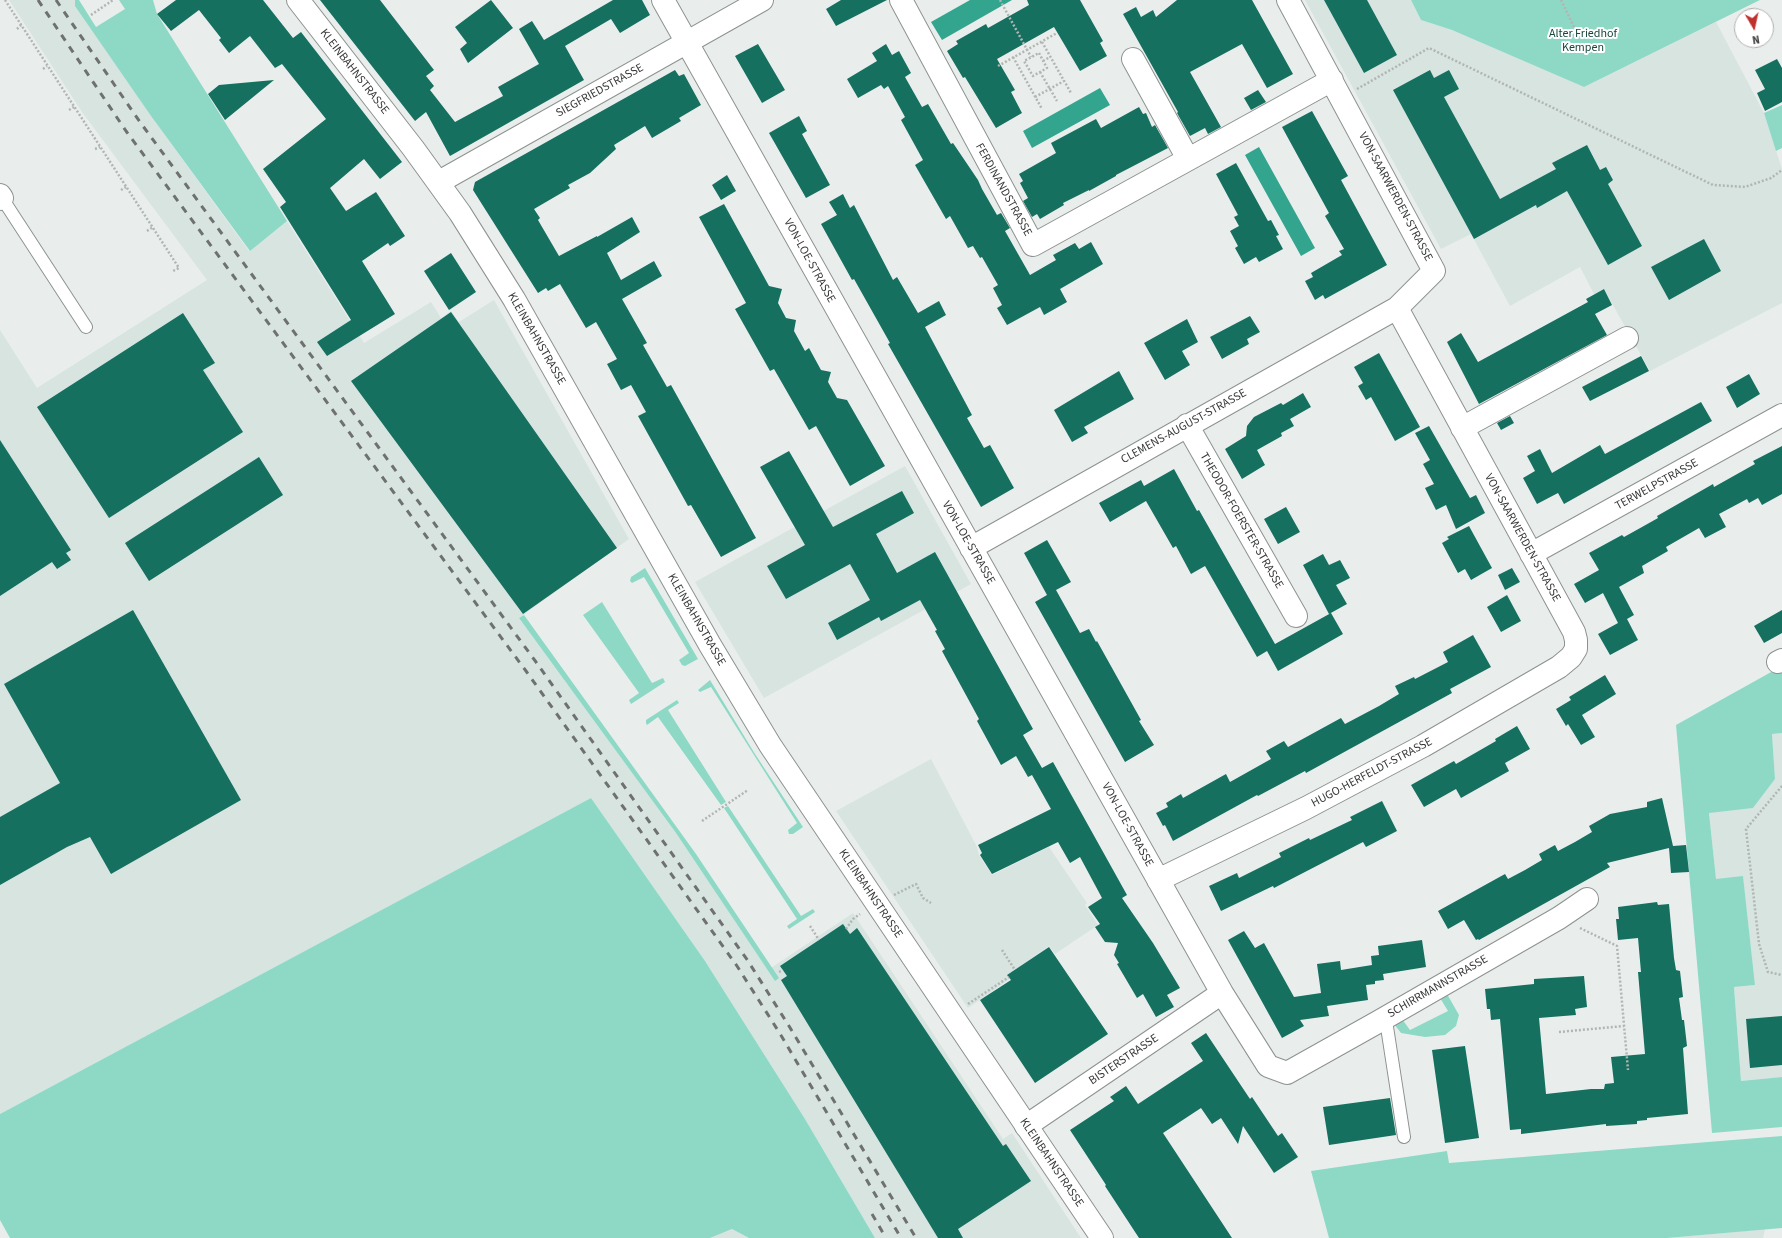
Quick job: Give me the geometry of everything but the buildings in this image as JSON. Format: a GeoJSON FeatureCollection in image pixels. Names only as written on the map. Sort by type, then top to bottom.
{"type":"FeatureCollection","features":[{"type":"Feature","properties":{"kind":"street","name":"KLEINBAHNSTRASSE"},"geometry":{"type":"LineString","coordinates":[[298,0],[439,182],[484,249],[514,299],[710,645],[766,739],[1102,1238]]}},
{"type":"Feature","properties":{"kind":"street","name":"VON-LOE-STRASSE"},"geometry":{"type":"LineString","coordinates":[[663,0],[1222,993],[1268,1066],[1287,1073]]}},
{"type":"Feature","properties":{"kind":"street","name":"SIEGFRIEDSTRASSE"},"geometry":{"type":"LineString","coordinates":[[439,182],[762,0]]}},
{"type":"Feature","properties":{"kind":"street","name":"FERDINANDSTRASSE"},"geometry":{"type":"LineString","coordinates":[[901,0],[1034,245],[1188,159],[1337,89]]}},
{"type":"Feature","properties":{"kind":"street","name":"VON-SAARWERDEN-STRASSE"},"geometry":{"type":"LineString","coordinates":[[1288,0],[1439,274],[1397,308],[1574,632],[1576,649]]}},
{"type":"Feature","properties":{"kind":"street"},"geometry":{"type":"LineString","coordinates":[[1133,59],[1188,159]]}},
{"type":"Feature","properties":{"kind":"street","name":"CLEMENS-AUGUST-STRASSE"},"geometry":{"type":"LineString","coordinates":[[971,548],[1397,308]]}},
{"type":"Feature","properties":{"kind":"street"},"geometry":{"type":"LineString","coordinates":[[1462,428],[1627,338]]}},
{"type":"Feature","properties":{"kind":"street","name":"TERWELPSTRASSE"},"geometry":{"type":"LineString","coordinates":[[1531,554],[1782,415]]}},
{"type":"Feature","properties":{"kind":"street","name":"THEODOR-FOERSTER-STRASSE"},"geometry":{"type":"LineString","coordinates":[[1187,425],[1296,616]]}},
{"type":"Feature","properties":{"kind":"street","name":"HUGO-HERFELDT-STRASSE"},"geometry":{"type":"LineString","coordinates":[[1158,880],[1299,812],[1423,746],[1559,667],[1571,657],[1576,649]]}},
{"type":"Feature","properties":{"kind":"street","name":"SCHIRRMANNSTRASSE"},"geometry":{"type":"LineString","coordinates":[[1287,1073],[1559,918],[1587,899]]}},
{"type":"Feature","properties":{"kind":"street","name":"BISTERSTRASSE"},"geometry":{"type":"LineString","coordinates":[[1026,1126],[1222,993]]}},
{"type":"Feature","properties":{"kind":"lane"},"geometry":{"type":"LineString","coordinates":[[1,197],[86,327]]}},
{"type":"Feature","properties":{"kind":"lane"},"geometry":{"type":"LineString","coordinates":[[1387,1027],[1404,1137]]}},
{"type":"Feature","properties":{"kind":"path"},"geometry":{"type":"LineString","coordinates":[[5,0],[179,268],[173,271]]}},
{"type":"Feature","properties":{"kind":"path"},"geometry":{"type":"LineString","coordinates":[[91,15],[113,0]]}},
{"type":"Feature","properties":{"kind":"path"},"geometry":{"type":"LineString","coordinates":[[1000,0],[1031,57]]}},
{"type":"Feature","properties":{"kind":"path"},"geometry":{"type":"LineString","coordinates":[[1561,0],[1574,27]]}},
{"type":"Feature","properties":{"kind":"path"},"geometry":{"type":"LineString","coordinates":[[17,29],[21,26]]}},
{"type":"Feature","properties":{"kind":"path"},"geometry":{"type":"LineString","coordinates":[[998,66],[1057,33]]}},
{"type":"Feature","properties":{"kind":"path"},"geometry":{"type":"LineString","coordinates":[[1042,42],[1071,93]]}},
{"type":"Feature","properties":{"kind":"path"},"geometry":{"type":"LineString","coordinates":[[1337,89],[1430,48],[1713,185],[1745,187],[1771,178],[1782,170]]}},
{"type":"Feature","properties":{"kind":"path"},"geometry":{"type":"LineString","coordinates":[[1039,53],[1043,61],[1047,68],[1033,76],[1024,61],[1039,53]]}},
{"type":"Feature","properties":{"kind":"path"},"geometry":{"type":"LineString","coordinates":[[1013,57],[1042,109]]}},
{"type":"Feature","properties":{"kind":"path"},"geometry":{"type":"LineString","coordinates":[[1043,61],[1050,57]]}},
{"type":"Feature","properties":{"kind":"path"},"geometry":{"type":"LineString","coordinates":[[43,69],[47,66]]}},
{"type":"Feature","properties":{"kind":"path"},"geometry":{"type":"LineString","coordinates":[[1022,73],[1029,69]]}},
{"type":"Feature","properties":{"kind":"path"},"geometry":{"type":"LineString","coordinates":[[1040,72],[1057,101]]}},
{"type":"Feature","properties":{"kind":"path"},"geometry":{"type":"LineString","coordinates":[[1035,97],[1064,81]]}},
{"type":"Feature","properties":{"kind":"path"},"geometry":{"type":"LineString","coordinates":[[69,110],[74,107]]}},
{"type":"Feature","properties":{"kind":"path"},"geometry":{"type":"LineString","coordinates":[[95,150],[100,147]]}},
{"type":"Feature","properties":{"kind":"path"},"geometry":{"type":"LineString","coordinates":[[121,190],[126,187]]}},
{"type":"Feature","properties":{"kind":"path"},"geometry":{"type":"LineString","coordinates":[[147,231],[152,227]]}},
{"type":"Feature","properties":{"kind":"path"},"geometry":{"type":"LineString","coordinates":[[1782,786],[1746,829],[1758,944],[1768,972],[1782,975]]}},
{"type":"Feature","properties":{"kind":"path"},"geometry":{"type":"LineString","coordinates":[[702,821],[748,790]]}},
{"type":"Feature","properties":{"kind":"path"},"geometry":{"type":"LineString","coordinates":[[876,904],[916,884],[924,898],[931,903]]}},
{"type":"Feature","properties":{"kind":"path"},"geometry":{"type":"LineString","coordinates":[[810,926],[820,940]]}},
{"type":"Feature","properties":{"kind":"path"},"geometry":{"type":"LineString","coordinates":[[1604,939],[1617,946],[1628,1070]]}},
{"type":"Feature","properties":{"kind":"path"},"geometry":{"type":"LineString","coordinates":[[1002,950],[1015,970]]}},
{"type":"Feature","properties":{"kind":"path"},"geometry":{"type":"LineString","coordinates":[[779,972],[783,970]]}},
{"type":"Feature","properties":{"kind":"path"},"geometry":{"type":"LineString","coordinates":[[951,1015],[1009,977]]}},
{"type":"Feature","properties":{"kind":"path"},"geometry":{"type":"LineString","coordinates":[[1559,1032],[1624,1026]]}},
{"type":"Feature","properties":{"kind":"shaded area"},"geometry":{"type":"Polygon","coordinates":[[[9,0],[75,0],[76,6],[151,116],[249,251],[287,221],[364,343],[431,302],[441,318],[451,311],[459,322],[494,300],[629,539],[519,618],[676,833],[768,970],[853,913],[1003,1139],[1012,1133],[1081,1238],[875,1238],[805,1119],[705,961],[591,798],[0,1114],[0,330],[37,388],[207,280],[82,112],[9,0]]]}},
{"type":"Feature","properties":{"kind":"shaded area"},"geometry":{"type":"Polygon","coordinates":[[[970,0],[1012,0],[942,40],[931,22],[970,0]]]}},
{"type":"Feature","properties":{"kind":"shaded area"},"geometry":{"type":"Polygon","coordinates":[[[1305,0],[1411,0],[1421,20],[1452,30],[1584,87],[1716,22],[1764,113],[1782,169],[1782,303],[1650,371],[1604,289],[1594,294],[1580,267],[1510,306],[1471,234],[1441,249],[1305,0]]]}},
{"type":"Feature","properties":{"kind":"shaded area"},"geometry":{"type":"Polygon","coordinates":[[[1100,88],[1110,105],[1032,148],[1023,131],[1100,88]]]}},
{"type":"Feature","properties":{"kind":"shaded area"},"geometry":{"type":"Polygon","coordinates":[[[1259,147],[1315,248],[1301,256],[1245,155],[1259,147]]]}},
{"type":"Feature","properties":{"kind":"shaded area"},"geometry":{"type":"Polygon","coordinates":[[[905,466],[971,584],[764,698],[695,582],[905,466]]]}},
{"type":"Feature","properties":{"kind":"shaded area"},"geometry":{"type":"Polygon","coordinates":[[[1782,733],[1782,1077],[1741,1081],[1734,987],[1755,985],[1743,877],[1716,880],[1709,812],[1753,808],[1775,779],[1772,734],[1782,733]]]}},
{"type":"Feature","properties":{"kind":"shaded area"},"geometry":{"type":"Polygon","coordinates":[[[931,759],[977,847],[979,855],[992,875],[1049,847],[1087,903],[1085,905],[1098,925],[1055,954],[1049,946],[1007,975],[1010,979],[968,1008],[836,811],[931,759]]]}},
{"type":"Feature","properties":{"kind":"shaded area"},"geometry":{"type":"Polygon","coordinates":[[[732,1229],[749,1238],[710,1238],[732,1229]]]}},
{"type":"Feature","properties":{"kind":"shaded area"},"geometry":{"type":"Polygon","coordinates":[[[1765,1229],[1763,1238],[1667,1238],[1765,1229]]]}},
{"type":"Feature","properties":{"kind":"green space"},"geometry":{"type":"Polygon","coordinates":[[[75,0],[79,0],[96,27],[125,9],[119,0],[153,0],[157,14],[287,221],[250,251],[151,116],[75,6],[75,0]]]}},
{"type":"Feature","properties":{"kind":"green space","name":"Alter Friedhof Kempen"},"geometry":{"type":"Polygon","coordinates":[[[1411,0],[1760,0],[1744,8],[1734,8],[1734,13],[1584,87],[1452,30],[1421,20],[1411,0]]]}},
{"type":"Feature","properties":{"kind":"green space"},"geometry":{"type":"Polygon","coordinates":[[[1782,105],[1782,148],[1776,151],[1764,113],[1782,105]]]}},
{"type":"Feature","properties":{"kind":"green space"},"geometry":{"type":"Polygon","coordinates":[[[645,568],[698,659],[685,666],[682,665],[679,660],[689,653],[644,577],[632,583],[630,581],[631,577],[645,568]]]}},
{"type":"Feature","properties":{"kind":"green space"},"geometry":{"type":"Polygon","coordinates":[[[602,602],[652,683],[663,678],[665,682],[631,704],[629,700],[639,693],[583,615],[602,602]]]}},
{"type":"Feature","properties":{"kind":"green space"},"geometry":{"type":"Polygon","coordinates":[[[524,615],[696,854],[779,978],[775,981],[676,833],[519,618],[524,615]]]}},
{"type":"Feature","properties":{"kind":"green space"},"geometry":{"type":"Polygon","coordinates":[[[1782,666],[1782,733],[1772,734],[1775,779],[1753,808],[1709,813],[1716,879],[1743,876],[1755,985],[1734,987],[1741,1081],[1782,1077],[1782,1127],[1712,1133],[1676,725],[1782,666]]]}},
{"type":"Feature","properties":{"kind":"green space"},"geometry":{"type":"Polygon","coordinates":[[[710,680],[755,754],[803,827],[793,834],[789,834],[788,830],[797,823],[711,687],[700,692],[698,690],[710,680]]]}},
{"type":"Feature","properties":{"kind":"green space"},"geometry":{"type":"Polygon","coordinates":[[[677,700],[679,703],[668,710],[726,802],[721,805],[658,717],[647,725],[646,723],[646,720],[677,700]]]}},
{"type":"Feature","properties":{"kind":"green space"},"geometry":{"type":"Polygon","coordinates":[[[591,798],[705,961],[805,1119],[875,1238],[749,1238],[732,1229],[710,1238],[10,1238],[0,1220],[0,1114],[591,798]]]}},
{"type":"Feature","properties":{"kind":"green space"},"geometry":{"type":"Polygon","coordinates":[[[728,806],[801,916],[813,909],[815,912],[789,929],[787,926],[797,919],[724,808],[728,806]]]}},
{"type":"Feature","properties":{"kind":"green space"},"geometry":{"type":"Polygon","coordinates":[[[1447,994],[1459,1015],[1456,1026],[1445,1035],[1425,1037],[1401,1033],[1394,1024],[1402,1019],[1410,1030],[1448,1011],[1440,998],[1447,994]]]}},
{"type":"Feature","properties":{"kind":"green space"},"geometry":{"type":"Polygon","coordinates":[[[1782,1136],[1782,1228],[1667,1238],[1329,1238],[1311,1171],[1447,1151],[1449,1163],[1782,1136]]]}},
{"type":"Feature","properties":{"kind":"railway"},"geometry":{"type":"LineString","coordinates":[[38,0],[126,131],[526,671],[737,966],[779,1032],[901,1238]]}},
{"type":"Feature","properties":{"kind":"railway"},"geometry":{"type":"LineString","coordinates":[[56,0],[140,122],[536,662],[748,961],[789,1026],[916,1238]]}},
{"type":"Feature","properties":{"kind":"railway"},"geometry":{"type":"LineString","coordinates":[[872,1214],[886,1238]]}}]}
